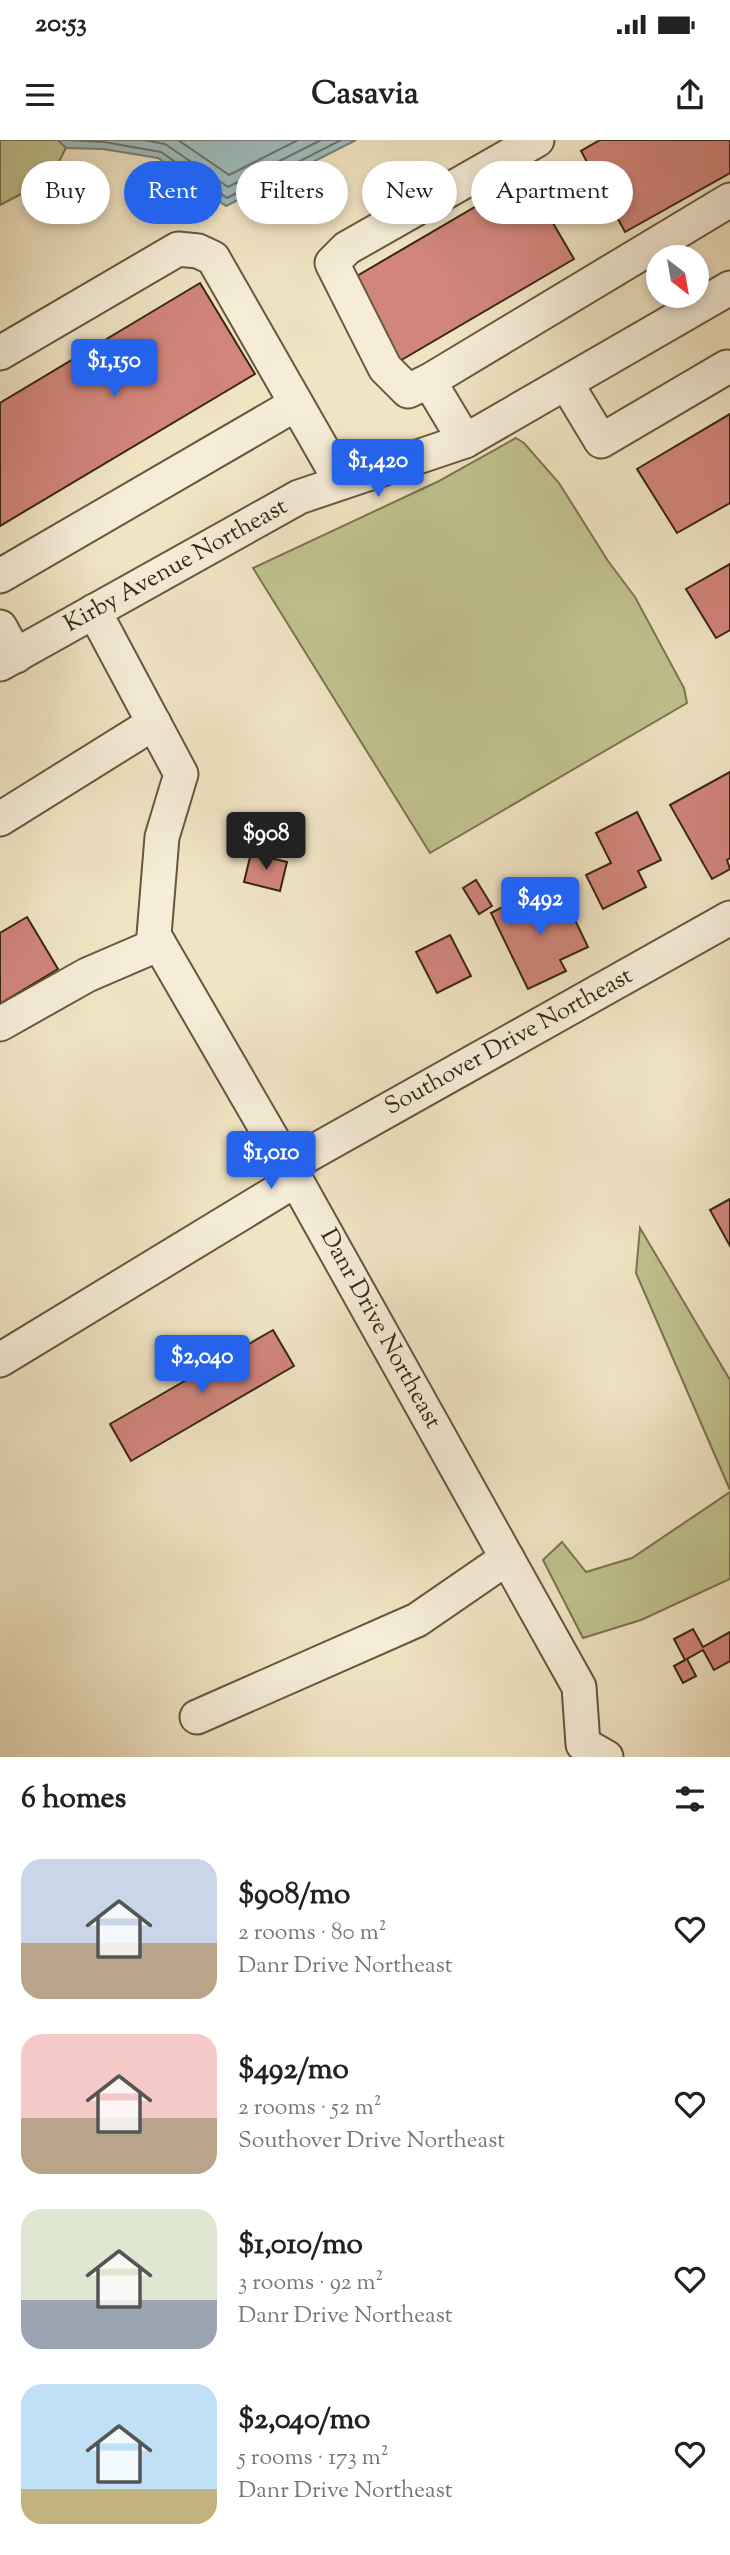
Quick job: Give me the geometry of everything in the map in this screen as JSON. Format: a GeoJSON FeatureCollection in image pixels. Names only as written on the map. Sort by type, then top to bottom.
{"type":"FeatureCollection","features":[{"type":"Feature","properties":{"kind":"street"},"geometry":{"type":"LineString","coordinates":[[537,140],[347,248],[332,263],[385,368],[408,391],[429,381],[730,200]]}},
{"type":"Feature","properties":{"kind":"street"},"geometry":{"type":"LineString","coordinates":[[0,353],[178,249],[198,251],[213,258],[341,482]]}},
{"type":"Feature","properties":{"kind":"street","name":"Kirby Avenue Northeast"},"geometry":{"type":"LineString","coordinates":[[5,649],[94,611],[299,497],[465,441],[730,288]]}},
{"type":"Feature","properties":{"kind":"street"},"geometry":{"type":"LineString","coordinates":[[566,383],[601,441],[727,367]]}},
{"type":"Feature","properties":{"kind":"street"},"geometry":{"type":"LineString","coordinates":[[429,381],[465,441]]}},
{"type":"Feature","properties":{"kind":"street"},"geometry":{"type":"LineString","coordinates":[[0,576],[296,404]]}},
{"type":"Feature","properties":{"kind":"street","name":"Danr Drive Northeast"},"geometry":{"type":"LineString","coordinates":[[94,611],[181,774],[162,837],[155,935],[292,1172],[579,1687],[594,1751]]}},
{"type":"Feature","properties":{"kind":"street"},"geometry":{"type":"LineString","coordinates":[[0,819],[154,723]]}},
{"type":"Feature","properties":{"kind":"street","name":"Southover Drive Northeast"},"geometry":{"type":"LineString","coordinates":[[0,1360],[292,1172],[730,918]]}},
{"type":"Feature","properties":{"kind":"street"},"geometry":{"type":"LineString","coordinates":[[0,1024],[87,975],[159,944]]}},
{"type":"Feature","properties":{"kind":"street"},"geometry":{"type":"LineString","coordinates":[[197,1717],[416,1620],[508,1559]]}},
{"type":"Feature","properties":{"kind":"green space"},"geometry":{"type":"Polygon","coordinates":[[[0,140],[58,140],[66,148],[59,161],[21,161],[21,194],[0,205],[0,140]]]}},
{"type":"Feature","properties":{"kind":"green space"},"geometry":{"type":"Polygon","coordinates":[[[516,438],[524,443],[559,483],[608,561],[635,597],[684,688],[687,703],[430,853],[253,568],[437,482],[516,438]]]}},
{"type":"Feature","properties":{"kind":"green space"},"geometry":{"type":"Polygon","coordinates":[[[640,1228],[730,1380],[730,1490],[636,1273],[640,1228]]]}},
{"type":"Feature","properties":{"kind":"green space"},"geometry":{"type":"Polygon","coordinates":[[[730,1492],[730,1579],[641,1620],[583,1638],[543,1560],[562,1542],[586,1572],[632,1558],[730,1492]]]}},
{"type":"Feature","properties":{"kind":"water"},"geometry":{"type":"Polygon","coordinates":[[[58,140],[356,140],[315,161],[236,161],[236,201],[226,206],[222,203],[222,161],[162,161],[103,149],[66,148],[58,140]]]}},
{"type":"Feature","properties":{"kind":"building"},"geometry":{"type":"Polygon","coordinates":[[[600,140],[730,140],[730,173],[625,232],[621,224],[633,224],[633,161],[586,161],[581,151],[600,140]]]}},
{"type":"Feature","properties":{"kind":"building"},"geometry":{"type":"Polygon","coordinates":[[[471,209],[471,224],[554,224],[574,259],[398,362],[350,280],[446,224],[457,224],[457,217],[471,209]]]}},
{"type":"Feature","properties":{"kind":"building"},"geometry":{"type":"Polygon","coordinates":[[[200,283],[255,374],[0,526],[0,403],[200,283]]]}},
{"type":"Feature","properties":{"kind":"building"},"geometry":{"type":"Polygon","coordinates":[[[730,414],[730,503],[677,533],[637,469],[730,414]]]}},
{"type":"Feature","properties":{"kind":"building"},"geometry":{"type":"Polygon","coordinates":[[[730,564],[730,630],[716,638],[686,589],[730,564]]]}},
{"type":"Feature","properties":{"kind":"building"},"geometry":{"type":"Polygon","coordinates":[[[730,772],[730,858],[727,860],[730,869],[712,879],[670,805],[730,772]]]}},
{"type":"Feature","properties":{"kind":"building"},"geometry":{"type":"Polygon","coordinates":[[[637,812],[661,860],[638,871],[646,887],[603,909],[586,875],[611,863],[596,833],[637,812]]]}},
{"type":"Feature","properties":{"kind":"building"},"geometry":{"type":"Polygon","coordinates":[[[251,853],[287,862],[280,891],[244,882],[251,853]]]}},
{"type":"Feature","properties":{"kind":"building"},"geometry":{"type":"Polygon","coordinates":[[[476,880],[492,906],[479,914],[463,888],[476,880]]]}},
{"type":"Feature","properties":{"kind":"building"},"geometry":{"type":"Polygon","coordinates":[[[562,893],[588,947],[560,960],[566,971],[528,989],[491,913],[524,896],[529,908],[562,893]]]}},
{"type":"Feature","properties":{"kind":"building"},"geometry":{"type":"Polygon","coordinates":[[[27,917],[58,969],[0,1004],[0,933],[27,917]]]}},
{"type":"Feature","properties":{"kind":"building"},"geometry":{"type":"Polygon","coordinates":[[[450,935],[471,976],[437,993],[416,952],[450,935]]]}},
{"type":"Feature","properties":{"kind":"building"},"geometry":{"type":"Polygon","coordinates":[[[730,1199],[730,1246],[710,1210],[730,1199]]]}},
{"type":"Feature","properties":{"kind":"building"},"geometry":{"type":"Polygon","coordinates":[[[273,1330],[294,1366],[131,1461],[110,1424],[273,1330]]]}},
{"type":"Feature","properties":{"kind":"building"},"geometry":{"type":"Polygon","coordinates":[[[693,1629],[703,1647],[730,1632],[730,1661],[714,1670],[703,1650],[687,1659],[696,1676],[683,1683],[674,1666],[685,1660],[674,1639],[693,1629]]]}}]}
